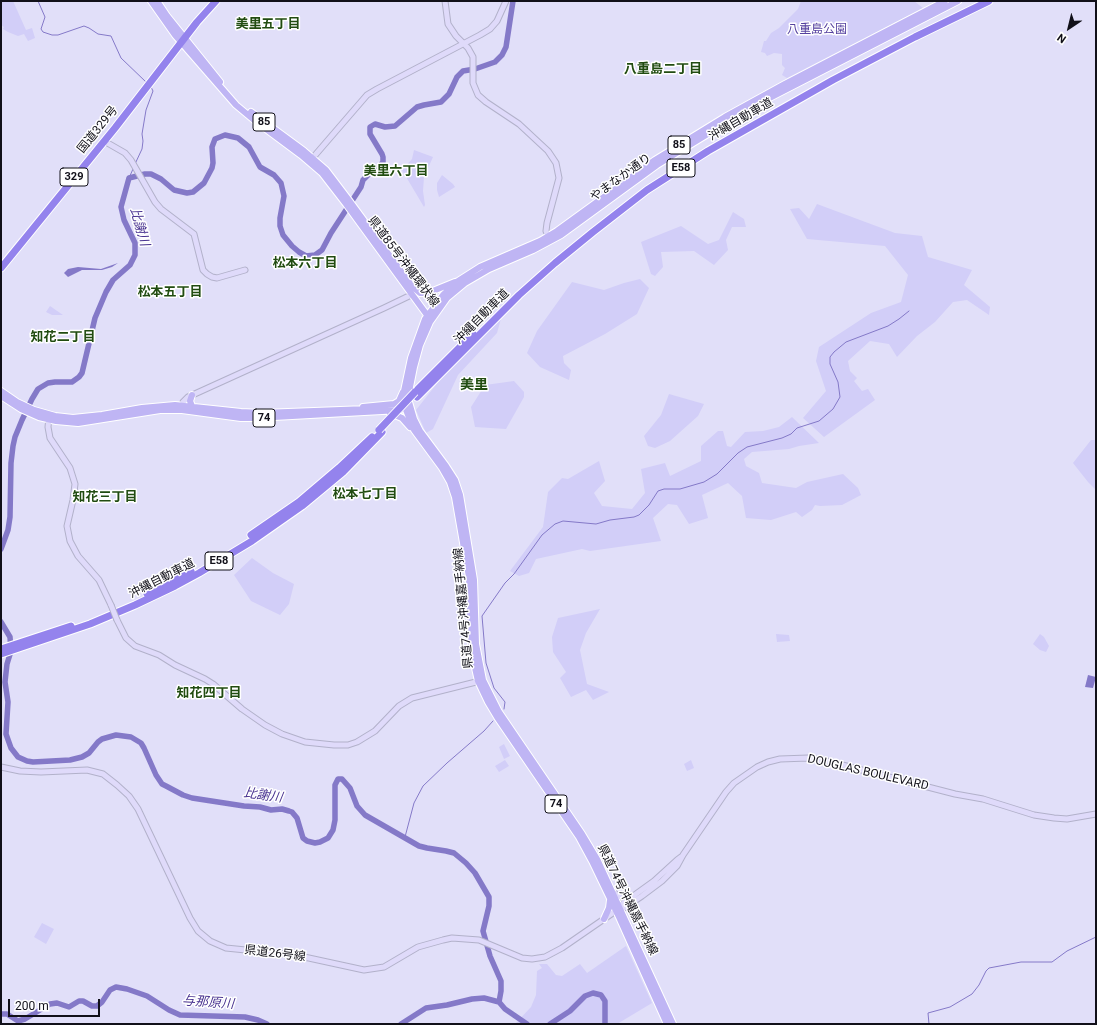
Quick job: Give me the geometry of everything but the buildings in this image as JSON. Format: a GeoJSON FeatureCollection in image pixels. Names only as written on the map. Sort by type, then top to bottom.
{"type":"FeatureCollection","features":[{"type":"Feature","properties":{"kind":"highway","name":"329"},"geometry":{"type":"LineString","coordinates":[[183,40],[216,1]]}},
{"type":"Feature","properties":{"kind":"highway","name":"沖縄自動車道"},"geometry":{"type":"LineString","coordinates":[[1,649],[28,643],[90,624],[175,586],[226,556],[302,506],[343,472],[503,304],[552,260],[613,210],[645,187],[758,116],[831,76],[978,1]]}},
{"type":"Feature","properties":{"kind":"highway","name":"沖縄自動車道"},"geometry":{"type":"LineString","coordinates":[[416,395],[519,295],[587,236],[647,190],[715,148],[820,88],[915,37],[989,1]]}},
{"type":"Feature","properties":{"kind":"highway","name":"国道329号"},"geometry":{"type":"LineString","coordinates":[[1,268],[104,141],[183,40]]}},
{"type":"Feature","properties":{"kind":"highway","name":"沖縄自動車道"},"geometry":{"type":"LineString","coordinates":[[1,654],[28,643]]}},
{"type":"Feature","properties":{"kind":"main road","name":"県道85号沖縄環状線"},"geometry":{"type":"LineString","coordinates":[[151,1],[163,19],[183,40]]}},
{"type":"Feature","properties":{"kind":"main road","name":"県道85号沖縄環状線"},"geometry":{"type":"LineString","coordinates":[[157,1],[183,40],[222,90],[236,105],[254,120],[311,160],[347,201],[430,315]]}},
{"type":"Feature","properties":{"kind":"main road","name":"やまなか通り"},"geometry":{"type":"LineString","coordinates":[[407,409],[411,377],[430,315],[465,283],[489,269],[532,250],[582,220],[656,162],[703,130],[785,84],[945,1]]}},
{"type":"Feature","properties":{"kind":"main road","name":"やまなか通り"},"geometry":{"type":"LineString","coordinates":[[656,162],[752,107],[958,1]]}},
{"type":"Feature","properties":{"kind":"main road","name":"やまなか通り"},"geometry":{"type":"LineString","coordinates":[[407,409],[404,391],[411,358],[420,330],[443,295],[458,281],[480,267],[549,239]]}},
{"type":"Feature","properties":{"kind":"main road"},"geometry":{"type":"LineString","coordinates":[[412,290],[420,293],[428,293],[458,281]]}},
{"type":"Feature","properties":{"kind":"main road","name":"74"},"geometry":{"type":"LineString","coordinates":[[1,391],[22,407]]}},
{"type":"Feature","properties":{"kind":"main road"},"geometry":{"type":"LineString","coordinates":[[356,408],[394,404],[399,401],[404,391]]}},
{"type":"Feature","properties":{"kind":"main road"},"geometry":{"type":"LineString","coordinates":[[192,395],[190,401],[192,406]]}},
{"type":"Feature","properties":{"kind":"main road","name":"74"},"geometry":{"type":"LineString","coordinates":[[1,396],[33,412],[49,417],[87,417],[142,408],[182,408],[241,418],[380,412],[407,409]]}},
{"type":"Feature","properties":{"kind":"main road","name":"74"},"geometry":{"type":"LineString","coordinates":[[182,408],[192,406],[262,413],[356,408],[407,409]]}},
{"type":"Feature","properties":{"kind":"main road","name":"県道74号沖縄嘉手納線"},"geometry":{"type":"LineString","coordinates":[[407,409],[414,430],[442,468],[450,482],[455,497],[469,578],[471,644],[473,659],[488,702],[579,838],[610,899],[625,919],[673,1024]]}},
{"type":"Feature","properties":{"kind":"main road","name":"県道74号沖縄嘉手納線"},"geometry":{"type":"LineString","coordinates":[[407,409],[420,431],[455,480],[460,495],[474,580],[476,644],[481,681],[499,712],[597,859],[636,955],[667,1024]]}},
{"type":"Feature","properties":{"kind":"main road"},"geometry":{"type":"LineString","coordinates":[[380,412],[397,415],[405,420],[414,430]]}},
{"type":"Feature","properties":{"kind":"main road"},"geometry":{"type":"LineString","coordinates":[[604,919],[609,908],[610,899]]}},
{"type":"Feature","properties":{"kind":"street"},"geometry":{"type":"LineString","coordinates":[[445,1],[448,24],[471,53],[474,64],[473,84],[478,95],[519,124],[548,151],[556,163],[558,178],[546,232],[549,239]]}},
{"type":"Feature","properties":{"kind":"street"},"geometry":{"type":"LineString","coordinates":[[311,160],[360,102],[371,92],[490,29],[497,21],[506,1]]}},
{"type":"Feature","properties":{"kind":"street"},"geometry":{"type":"LineString","coordinates":[[104,141],[125,153],[131,160],[155,202],[194,234],[203,270],[207,274],[217,278],[245,270]]}},
{"type":"Feature","properties":{"kind":"street"},"geometry":{"type":"LineString","coordinates":[[182,408],[184,399],[384,308],[409,296],[412,290]]}},
{"type":"Feature","properties":{"kind":"street"},"geometry":{"type":"LineString","coordinates":[[49,417],[48,427],[50,438],[70,468],[75,484],[74,496],[67,526],[70,541],[78,556],[99,580],[126,638],[135,646],[159,655],[175,665],[205,678],[242,709],[265,725],[282,734],[305,742],[334,745],[348,745],[357,742],[375,731],[399,706],[412,698],[481,681]]}},
{"type":"Feature","properties":{"kind":"street","name":"DOUGLAS BOULEVARD"},"geometry":{"type":"LineString","coordinates":[[618,910],[624,908],[631,900],[662,881],[677,866],[682,856],[726,792],[734,783],[757,767],[780,759],[808,758],[823,760],[983,800],[1034,815],[1054,818],[1068,818],[1096,814]]}},
{"type":"Feature","properties":{"kind":"street","name":"県道26号線"},"geometry":{"type":"LineString","coordinates":[[1,767],[30,772],[87,770],[97,772],[112,780],[129,796],[138,809],[195,928],[206,938],[220,946],[232,949],[295,955],[364,970],[384,967],[418,947],[443,940],[462,938],[479,940],[522,958],[532,959],[541,958],[558,950],[618,910]]}},
{"type":"Feature","properties":{"kind":"street"},"geometry":{"type":"LineString","coordinates":[[611,891],[621,897],[631,900],[625,919]]}},
{"type":"Feature","properties":{"kind":"green space"},"geometry":{"type":"Polygon","coordinates":[[[1,1],[13,1],[26,30],[32,28],[35,38],[28,41],[24,34],[18,36],[3,29],[4,27],[1,25],[1,1]]]}},
{"type":"Feature","properties":{"kind":"green space","name":"八重島公園"},"geometry":{"type":"Polygon","coordinates":[[[801,1],[914,1],[923,8],[787,78],[782,75],[785,68],[782,65],[782,54],[774,53],[767,56],[765,53],[761,52],[764,41],[766,41],[771,33],[779,28],[798,9],[801,1]]]}},
{"type":"Feature","properties":{"kind":"green space"},"geometry":{"type":"Polygon","coordinates":[[[414,150],[433,157],[424,177],[424,207],[402,170],[412,159],[414,150]]]}},
{"type":"Feature","properties":{"kind":"green space"},"geometry":{"type":"Polygon","coordinates":[[[442,175],[455,187],[439,197],[437,183],[442,175]]]}},
{"type":"Feature","properties":{"kind":"green space"},"geometry":{"type":"Polygon","coordinates":[[[817,204],[895,233],[922,236],[928,257],[972,270],[964,285],[990,307],[989,315],[967,300],[953,302],[935,322],[917,336],[897,357],[889,344],[870,341],[848,361],[850,371],[857,378],[854,381],[862,391],[868,389],[875,400],[824,437],[803,418],[826,391],[816,361],[819,347],[871,313],[901,302],[908,275],[885,246],[807,239],[790,209],[799,208],[809,219],[817,204]]]}},
{"type":"Feature","properties":{"kind":"green space"},"geometry":{"type":"Polygon","coordinates":[[[733,212],[744,219],[746,227],[732,227],[726,240],[728,250],[714,265],[694,251],[661,252],[663,267],[655,276],[651,274],[641,242],[681,226],[708,244],[719,240],[733,212]]]}},
{"type":"Feature","properties":{"kind":"green space"},"geometry":{"type":"Polygon","coordinates":[[[640,279],[649,288],[637,314],[605,334],[563,356],[564,363],[571,370],[569,380],[540,367],[527,353],[537,331],[572,282],[604,290],[640,279]]]}},
{"type":"Feature","properties":{"kind":"green space"},"geometry":{"type":"Polygon","coordinates":[[[50,306],[63,315],[52,315],[46,312],[50,306]]]}},
{"type":"Feature","properties":{"kind":"green space"},"geometry":{"type":"Polygon","coordinates":[[[502,315],[497,333],[458,375],[433,429],[426,433],[416,410],[454,362],[502,315]]]}},
{"type":"Feature","properties":{"kind":"green space"},"geometry":{"type":"Polygon","coordinates":[[[514,381],[524,392],[524,397],[506,429],[475,427],[471,407],[485,385],[514,381]]]}},
{"type":"Feature","properties":{"kind":"green space"},"geometry":{"type":"Polygon","coordinates":[[[669,394],[704,404],[698,416],[670,441],[655,448],[648,446],[644,436],[661,415],[669,394]]]}},
{"type":"Feature","properties":{"kind":"green space"},"geometry":{"type":"Polygon","coordinates":[[[792,417],[819,443],[789,449],[752,452],[744,459],[746,466],[759,473],[762,483],[796,488],[807,482],[843,474],[858,488],[861,495],[842,505],[815,505],[812,510],[802,517],[796,512],[771,520],[746,518],[742,496],[728,483],[702,495],[708,518],[689,524],[677,505],[668,504],[653,518],[661,541],[590,551],[582,549],[536,559],[529,573],[519,576],[510,571],[543,527],[548,492],[562,478],[568,479],[599,461],[605,481],[594,493],[602,506],[632,509],[645,493],[641,469],[665,463],[670,476],[701,461],[701,446],[718,431],[723,431],[727,446],[731,447],[745,432],[763,431],[779,427],[792,417]]]}},
{"type":"Feature","properties":{"kind":"green space"},"geometry":{"type":"Polygon","coordinates":[[[1091,440],[1096,440],[1096,490],[1073,463],[1091,440]]]}},
{"type":"Feature","properties":{"kind":"green space"},"geometry":{"type":"Polygon","coordinates":[[[252,558],[273,573],[294,584],[289,604],[280,615],[251,601],[234,575],[252,558]]]}},
{"type":"Feature","properties":{"kind":"green space"},"geometry":{"type":"Polygon","coordinates":[[[600,609],[586,633],[580,650],[587,684],[609,692],[593,700],[586,690],[571,697],[560,678],[566,672],[553,652],[552,637],[558,618],[600,609]]]}},
{"type":"Feature","properties":{"kind":"green space"},"geometry":{"type":"Polygon","coordinates":[[[776,634],[789,635],[790,641],[777,642],[776,634]]]}},
{"type":"Feature","properties":{"kind":"green space"},"geometry":{"type":"Polygon","coordinates":[[[1040,634],[1044,637],[1049,646],[1046,652],[1040,650],[1033,644],[1040,634]]]}},
{"type":"Feature","properties":{"kind":"green space"},"geometry":{"type":"Polygon","coordinates":[[[504,744],[510,756],[504,759],[499,747],[504,744]]]}},
{"type":"Feature","properties":{"kind":"green space"},"geometry":{"type":"Polygon","coordinates":[[[505,760],[509,766],[499,772],[495,766],[505,760]]]}},
{"type":"Feature","properties":{"kind":"green space"},"geometry":{"type":"Polygon","coordinates":[[[691,760],[694,768],[687,771],[684,764],[691,760]]]}},
{"type":"Feature","properties":{"kind":"green space"},"geometry":{"type":"Polygon","coordinates":[[[42,923],[54,929],[46,944],[34,937],[42,923]]]}},
{"type":"Feature","properties":{"kind":"green space"},"geometry":{"type":"Polygon","coordinates":[[[626,946],[652,1003],[617,1024],[515,1024],[531,1007],[536,995],[537,971],[542,968],[539,964],[547,964],[556,975],[562,976],[580,964],[587,973],[626,946]]]}},
{"type":"Feature","properties":{"kind":"shaded area"},"geometry":{"type":"Polygon","coordinates":[[[118,263],[112,267],[102,270],[82,270],[68,277],[64,273],[68,269],[78,267],[101,269],[118,263]]]}},
{"type":"Feature","properties":{"kind":"shaded area"},"geometry":{"type":"Polygon","coordinates":[[[1088,675],[1096,677],[1093,688],[1085,687],[1088,675]]]}},
{"type":"Feature","properties":{"kind":"waterway"},"geometry":{"type":"LineString","coordinates":[[38,1],[45,17],[41,29],[43,32],[58,35],[84,26],[98,34],[111,36],[121,58],[146,82]]}},
{"type":"Feature","properties":{"kind":"waterway","name":"比謝川"},"geometry":{"type":"LineString","coordinates":[[1,549],[8,530],[10,517],[11,463],[13,446],[22,420],[38,389],[48,383],[72,382],[82,373],[95,318],[106,292],[113,280],[130,265],[135,255],[135,243],[124,220],[121,207],[129,178],[151,174],[161,179],[174,190],[187,193],[193,192],[204,183],[212,168],[212,147],[215,139],[225,135],[238,138],[249,147],[260,167],[274,175],[281,183],[284,196],[280,226],[283,235],[299,252],[306,256],[315,255],[322,250],[331,233],[361,187],[363,180],[383,162],[382,154],[370,134],[370,127],[375,124],[385,127],[395,126],[417,107],[441,102],[449,94],[457,77],[463,71],[475,69],[495,62],[502,55],[506,47],[513,1]]}},
{"type":"Feature","properties":{"kind":"waterway"},"geometry":{"type":"LineString","coordinates":[[135,164],[142,149],[142,134],[146,110],[153,91],[151,87]]}},
{"type":"Feature","properties":{"kind":"waterway","name":"比謝川"},"geometry":{"type":"LineString","coordinates":[[129,178],[133,169]]}},
{"type":"Feature","properties":{"kind":"waterway"},"geometry":{"type":"LineString","coordinates":[[504,709],[505,702],[494,688],[486,663],[482,616],[542,535],[555,524],[563,521],[596,524],[639,515],[649,505],[658,491],[664,489],[680,489],[704,482],[717,474],[738,453],[747,447],[782,438],[791,434],[797,428],[819,421],[833,409],[840,397],[838,382],[830,364],[830,357],[834,352],[846,342],[888,326],[909,311]]}},
{"type":"Feature","properties":{"kind":"waterway","name":"比謝川"},"geometry":{"type":"LineString","coordinates":[[1,622],[10,637],[11,651],[7,664],[5,682],[8,702],[6,734],[11,748],[18,757],[33,762],[70,760],[82,757],[89,753],[102,739],[116,735],[131,737],[141,743],[156,775],[162,784],[192,798],[260,807],[271,810],[282,809],[292,812],[297,818],[303,838],[307,841],[315,843],[328,838],[333,830],[335,820],[335,785],[338,779],[342,779],[350,788],[357,806],[365,815],[419,846],[454,853],[475,873],[489,897],[489,906],[483,931],[490,956],[501,981],[499,1002]]}},
{"type":"Feature","properties":{"kind":"waterway"},"geometry":{"type":"LineString","coordinates":[[405,837],[414,803],[423,786],[484,731],[493,721]]}},
{"type":"Feature","properties":{"kind":"waterway"},"geometry":{"type":"LineString","coordinates":[[929,1024],[928,1013],[950,1007],[972,994],[989,968],[1021,962],[1052,962],[1067,951],[1096,937]]}},
{"type":"Feature","properties":{"kind":"waterway","name":"与那原川"},"geometry":{"type":"LineString","coordinates":[[1,1014],[7,1014],[18,1021],[25,1019],[50,1004],[57,1003],[69,1007],[79,1001],[83,1001],[92,1006],[97,1006],[102,1002],[110,990],[116,987],[147,996],[180,1015],[245,1017],[267,1024]]}},
{"type":"Feature","properties":{"kind":"waterway","name":"比謝川"},"geometry":{"type":"LineString","coordinates":[[550,1024],[570,1011],[585,996],[593,993],[601,995],[605,1001],[605,1024]]}},
{"type":"Feature","properties":{"kind":"waterway","name":"与那原川"},"geometry":{"type":"LineString","coordinates":[[401,1024],[426,1008],[484,998],[499,1002],[505,1009],[527,1024]]}},
{"type":"Feature","properties":{"kind":"district","name":"美里五丁目"},"geometry":{"type":"Point","coordinates":[268,25]}},
{"type":"Feature","properties":{"kind":"district","name":"八重島二丁目"},"geometry":{"type":"Point","coordinates":[663,70]}},
{"type":"Feature","properties":{"kind":"district","name":"美里六丁目"},"geometry":{"type":"Point","coordinates":[396,172]}},
{"type":"Feature","properties":{"kind":"district","name":"松本六丁目"},"geometry":{"type":"Point","coordinates":[305,264]}},
{"type":"Feature","properties":{"kind":"district","name":"松本五丁目"},"geometry":{"type":"Point","coordinates":[170,293]}},
{"type":"Feature","properties":{"kind":"district","name":"知花二丁目"},"geometry":{"type":"Point","coordinates":[63,338]}},
{"type":"Feature","properties":{"kind":"district","name":"美里"},"geometry":{"type":"Point","coordinates":[474,385]}},
{"type":"Feature","properties":{"kind":"district","name":"松本七丁目"},"geometry":{"type":"Point","coordinates":[365,495]}},
{"type":"Feature","properties":{"kind":"district","name":"知花三丁目"},"geometry":{"type":"Point","coordinates":[105,498]}},
{"type":"Feature","properties":{"kind":"district","name":"知花四丁目"},"geometry":{"type":"Point","coordinates":[209,694]}}]}
